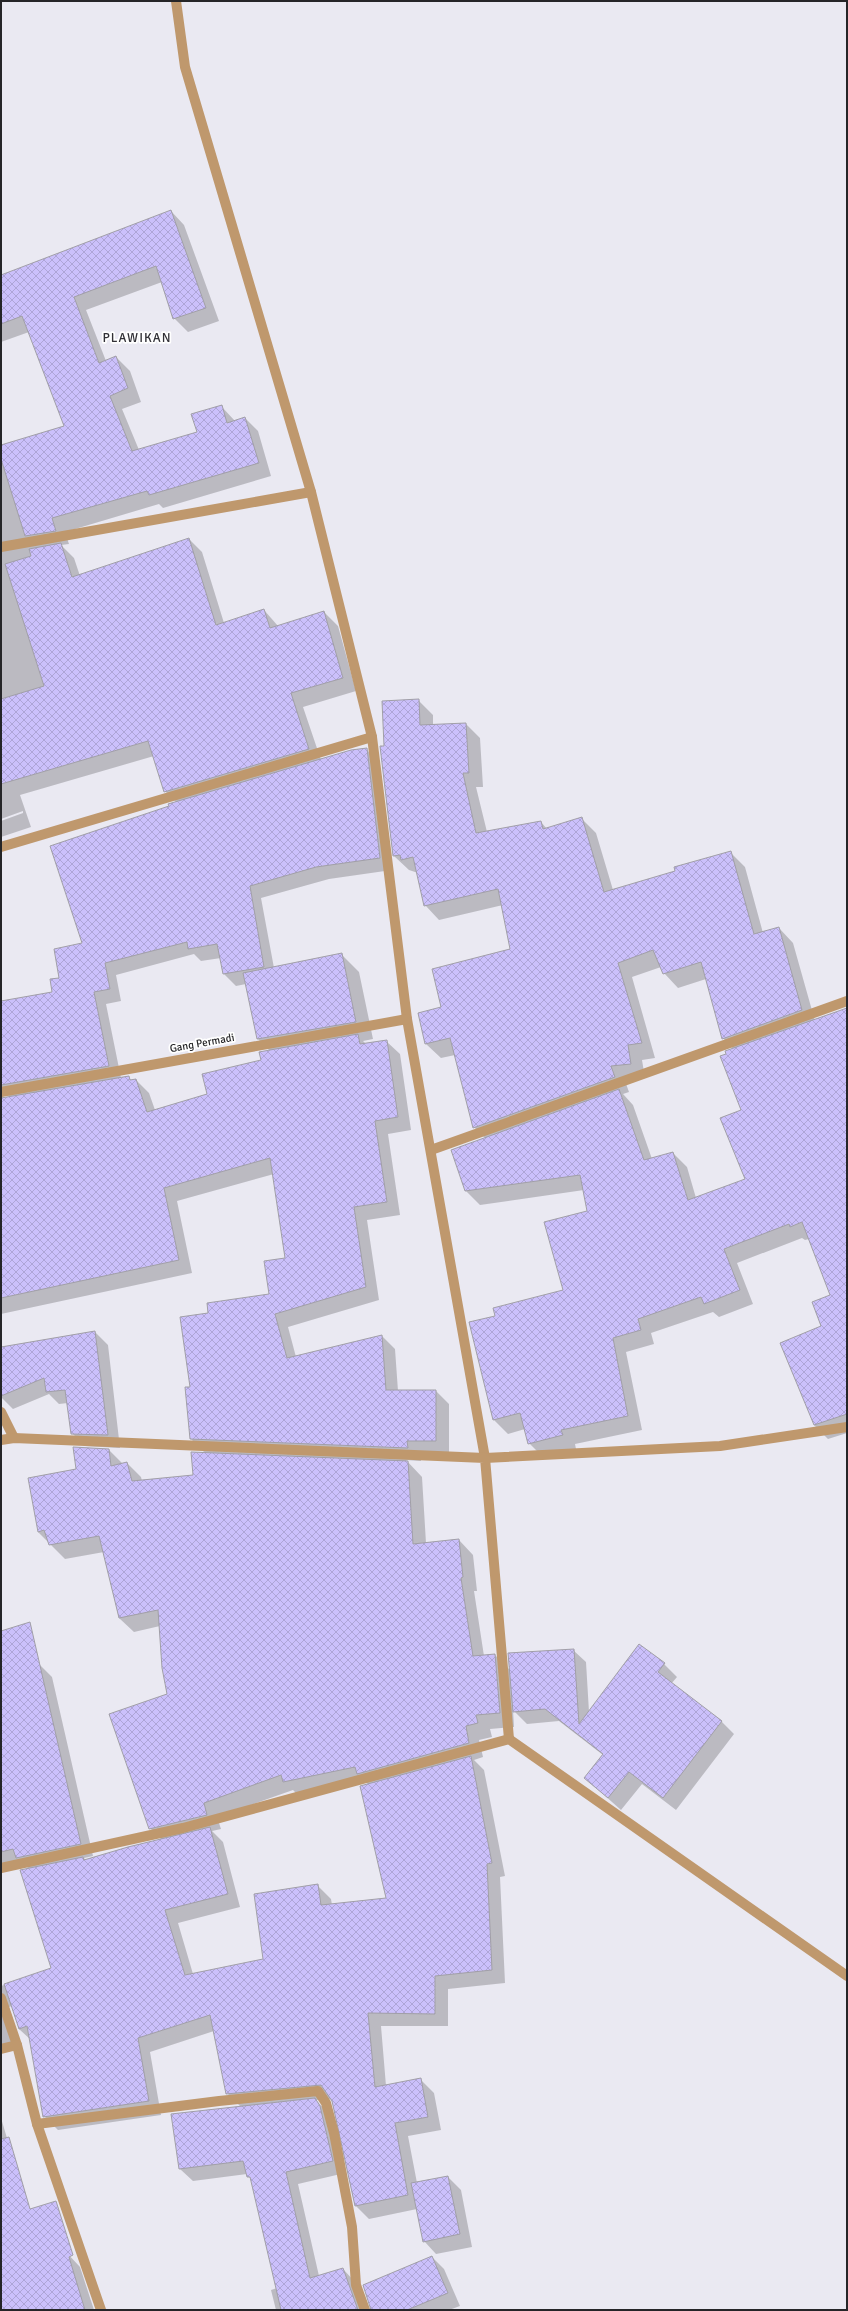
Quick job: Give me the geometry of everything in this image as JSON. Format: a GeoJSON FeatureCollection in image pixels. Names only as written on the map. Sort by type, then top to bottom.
{"type":"FeatureCollection","features":[{"type":"Feature","properties":{"kind":"street"},"geometry":{"type":"LineString","coordinates":[[176,1],[186,67],[311,492],[372,737],[407,1019],[485,1458],[509,1739]]}},
{"type":"Feature","properties":{"kind":"street"},"geometry":{"type":"LineString","coordinates":[[1,548],[311,492]]}},
{"type":"Feature","properties":{"kind":"street"},"geometry":{"type":"LineString","coordinates":[[1,847],[372,737]]}},
{"type":"Feature","properties":{"kind":"street"},"geometry":{"type":"LineString","coordinates":[[431,1150],[847,1001]]}},
{"type":"Feature","properties":{"kind":"street","name":"Gang Permadi"},"geometry":{"type":"LineString","coordinates":[[1,1092],[407,1019]]}},
{"type":"Feature","properties":{"kind":"street"},"geometry":{"type":"LineString","coordinates":[[1,1412],[6,1439],[485,1458],[720,1446],[847,1427]]}},
{"type":"Feature","properties":{"kind":"street"},"geometry":{"type":"LineString","coordinates":[[1,1868],[183,1828],[509,1739]]}},
{"type":"Feature","properties":{"kind":"street"},"geometry":{"type":"LineString","coordinates":[[509,1739],[847,1976]]}},
{"type":"Feature","properties":{"kind":"street"},"geometry":{"type":"LineString","coordinates":[[1,1998],[18,2045],[37,2124],[101,2310]]}},
{"type":"Feature","properties":{"kind":"street"},"geometry":{"type":"LineString","coordinates":[[1,2049],[18,2045]]}},
{"type":"Feature","properties":{"kind":"street"},"geometry":{"type":"LineString","coordinates":[[37,2124],[226,2100],[318,2091],[326,2103],[334,2133],[352,2227],[356,2285],[365,2310]]}},
{"type":"Feature","properties":{"kind":"building"},"geometry":{"type":"Polygon","coordinates":[[[171,210],[206,308],[173,319],[156,266],[74,297],[99,363],[116,356],[128,388],[110,396],[132,451],[197,432],[191,414],[222,405],[227,423],[245,417],[259,463],[149,495],[147,491],[52,518],[56,531],[25,536],[1,459],[1,445],[64,426],[22,316],[1,324],[1,275],[171,210]]]}},
{"type":"Feature","properties":{"kind":"building"},"geometry":{"type":"Polygon","coordinates":[[[189,538],[216,625],[264,609],[270,628],[324,611],[343,678],[291,693],[309,749],[164,792],[148,741],[1,784],[1,699],[44,686],[5,564],[31,556],[29,549],[61,543],[72,577],[189,538]]]}},
{"type":"Feature","properties":{"kind":"building"},"geometry":{"type":"Polygon","coordinates":[[[419,699],[420,725],[466,723],[469,773],[463,773],[476,833],[541,821],[543,829],[582,817],[604,892],[675,871],[674,867],[731,851],[754,934],[779,927],[802,1010],[722,1039],[701,962],[663,974],[653,950],[618,963],[642,1043],[628,1045],[631,1064],[611,1066],[615,1077],[473,1128],[450,1038],[425,1044],[418,1013],[441,1007],[432,969],[510,949],[498,889],[424,906],[413,857],[401,860],[400,855],[393,856],[380,746],[384,746],[382,701],[419,699]]]}},
{"type":"Feature","properties":{"kind":"building"},"geometry":{"type":"Polygon","coordinates":[[[367,748],[380,858],[316,867],[250,886],[264,967],[223,974],[217,944],[188,949],[187,942],[105,963],[110,989],[94,992],[109,1066],[1,1085],[1,1001],[52,992],[50,979],[59,978],[54,949],[82,943],[50,846],[169,806],[168,804],[351,750],[367,748]]]}},
{"type":"Feature","properties":{"kind":"building"},"geometry":{"type":"Polygon","coordinates":[[[342,953],[356,1022],[257,1039],[243,973],[342,953]]]}},
{"type":"Feature","properties":{"kind":"building"},"geometry":{"type":"Polygon","coordinates":[[[847,1008],[847,1414],[814,1425],[780,1343],[821,1326],[812,1302],[830,1295],[802,1222],[790,1227],[789,1224],[724,1249],[740,1290],[704,1304],[701,1297],[638,1319],[641,1330],[613,1338],[628,1416],[561,1430],[563,1435],[528,1444],[520,1413],[493,1420],[469,1322],[495,1316],[493,1308],[563,1290],[544,1222],[587,1211],[580,1175],[465,1191],[451,1150],[619,1089],[644,1160],[673,1152],[688,1200],[745,1179],[720,1118],[741,1110],[720,1056],[726,1054],[725,1051],[847,1008]]]}},
{"type":"Feature","properties":{"kind":"building"},"geometry":{"type":"Polygon","coordinates":[[[358,1034],[360,1044],[387,1040],[398,1117],[375,1121],[387,1202],[354,1207],[366,1287],[275,1314],[287,1358],[382,1335],[386,1390],[436,1390],[436,1441],[407,1441],[408,1448],[190,1439],[185,1387],[190,1387],[180,1317],[208,1313],[207,1303],[269,1294],[264,1261],[285,1258],[270,1158],[164,1188],[179,1260],[1,1298],[1,1098],[129,1076],[130,1080],[136,1079],[147,1112],[207,1094],[202,1074],[261,1060],[259,1052],[358,1034]]]}},
{"type":"Feature","properties":{"kind":"building"},"geometry":{"type":"Polygon","coordinates":[[[95,1331],[108,1435],[71,1434],[65,1390],[46,1392],[44,1378],[1,1396],[1,1347],[95,1331]]]}},
{"type":"Feature","properties":{"kind":"building"},"geometry":{"type":"Polygon","coordinates":[[[73,1447],[109,1449],[111,1466],[127,1462],[132,1481],[193,1475],[191,1452],[408,1461],[413,1544],[459,1539],[463,1577],[461,1578],[473,1656],[495,1654],[500,1713],[476,1715],[478,1723],[466,1726],[469,1743],[357,1774],[355,1767],[283,1782],[281,1775],[204,1803],[207,1815],[149,1829],[109,1714],[167,1694],[162,1668],[158,1610],[119,1618],[99,1536],[49,1545],[44,1530],[38,1532],[28,1478],[76,1469],[73,1447]]]}},
{"type":"Feature","properties":{"kind":"building"},"geometry":{"type":"Polygon","coordinates":[[[30,1622],[81,1844],[16,1858],[13,1849],[1,1852],[1,1631],[30,1622]]]}},
{"type":"Feature","properties":{"kind":"building"},"geometry":{"type":"Polygon","coordinates":[[[639,1644],[665,1663],[658,1672],[722,1721],[663,1798],[629,1772],[608,1798],[584,1778],[603,1754],[545,1709],[513,1712],[508,1653],[574,1649],[579,1724],[639,1644]]]}},
{"type":"Feature","properties":{"kind":"building"},"geometry":{"type":"Polygon","coordinates":[[[471,1756],[492,1863],[487,1864],[492,1970],[435,1976],[435,2014],[368,2013],[375,2087],[421,2078],[428,2117],[395,2123],[408,2195],[355,2206],[332,2101],[321,2085],[226,2094],[210,2015],[138,2038],[149,2101],[43,2117],[27,2026],[19,2029],[4,1984],[51,1968],[20,1870],[83,1857],[84,1860],[128,1847],[210,1827],[228,1894],[165,1910],[185,1975],[263,1959],[254,1894],[318,1884],[321,1905],[386,1898],[360,1786],[471,1756]]]}},
{"type":"Feature","properties":{"kind":"building"},"geometry":{"type":"Polygon","coordinates":[[[315,2098],[320,2106],[333,2161],[286,2172],[310,2278],[343,2268],[358,2310],[281,2310],[250,2177],[247,2177],[243,2161],[179,2169],[171,2114],[315,2098]]]}},
{"type":"Feature","properties":{"kind":"building"},"geometry":{"type":"Polygon","coordinates":[[[9,2137],[30,2209],[56,2201],[73,2255],[69,2257],[85,2310],[1,2310],[1,2139],[9,2137]]]}},
{"type":"Feature","properties":{"kind":"building"},"geometry":{"type":"Polygon","coordinates":[[[448,2176],[460,2234],[423,2242],[411,2183],[448,2176]]]}},
{"type":"Feature","properties":{"kind":"building"},"geometry":{"type":"Polygon","coordinates":[[[432,2256],[448,2293],[407,2310],[371,2310],[363,2285],[432,2256]]]}},
{"type":"Feature","properties":{"kind":"district","name":"PLAWIKAN"},"geometry":{"type":"Point","coordinates":[137,338]}}]}
